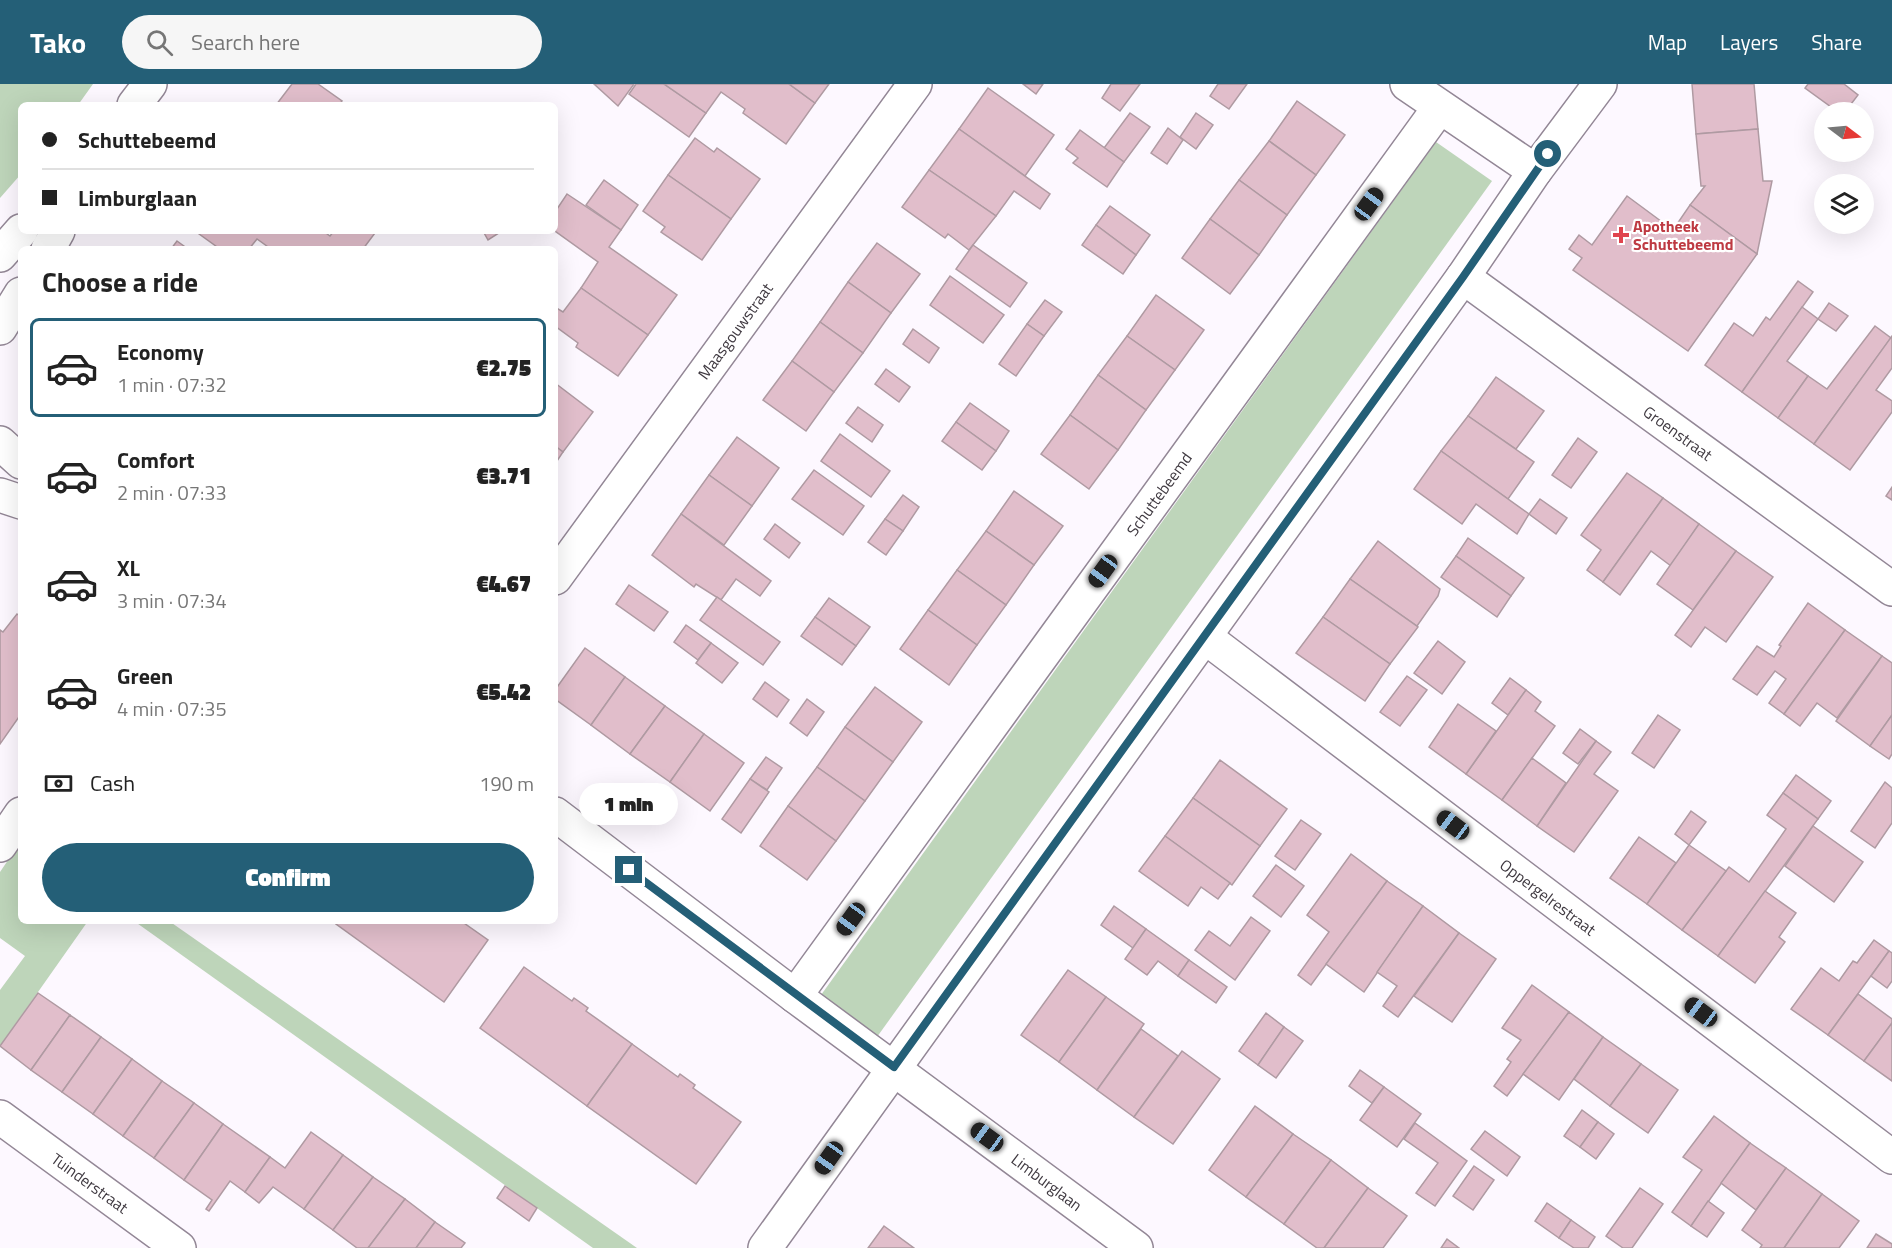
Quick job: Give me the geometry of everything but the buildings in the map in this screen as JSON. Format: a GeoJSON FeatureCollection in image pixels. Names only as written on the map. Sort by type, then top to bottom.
{"type":"FeatureCollection","features":[{"type":"Feature","properties":{"kind":"street"},"geometry":{"type":"LineString","coordinates":[[136,102],[150,84]]}},
{"type":"Feature","properties":{"kind":"street","name":"Maasgouwstraat"},"geometry":{"type":"LineString","coordinates":[[558,574],[915,84]]}},
{"type":"Feature","properties":{"kind":"street"},"geometry":{"type":"LineString","coordinates":[[1407,84],[1439,108],[1535,171]]}},
{"type":"Feature","properties":{"kind":"street"},"geometry":{"type":"LineString","coordinates":[[765,1248],[1463,277],[1535,171],[1600,84]]}},
{"type":"Feature","properties":{"kind":"street","name":"Schuttebeemd"},"geometry":{"type":"LineString","coordinates":[[795,996],[1439,108]]}},
{"type":"Feature","properties":{"kind":"street"},"geometry":{"type":"LineString","coordinates":[[0,255],[18,234]]}},
{"type":"Feature","properties":{"kind":"street","name":"Groenstraat"},"geometry":{"type":"LineString","coordinates":[[1463,277],[1892,589]]}},
{"type":"Feature","properties":{"kind":"street"},"geometry":{"type":"LineString","coordinates":[[0,328],[18,299]]}},
{"type":"Feature","properties":{"kind":"street"},"geometry":{"type":"LineString","coordinates":[[0,443],[18,459]]}},
{"type":"Feature","properties":{"kind":"street"},"geometry":{"type":"LineString","coordinates":[[0,495],[18,501]]}},
{"type":"Feature","properties":{"kind":"street","name":"Oppergelrestraat"},"geometry":{"type":"LineString","coordinates":[[1205,637],[1892,1157]]}},
{"type":"Feature","properties":{"kind":"street","name":"Limburglaan"},"geometry":{"type":"LineString","coordinates":[[558,816],[795,996],[1136,1248]]}},
{"type":"Feature","properties":{"kind":"street"},"geometry":{"type":"LineString","coordinates":[[0,845],[18,818]]}},
{"type":"Feature","properties":{"kind":"street","name":"Tuinderstraat"},"geometry":{"type":"LineString","coordinates":[[0,1117],[179,1248]]}},
{"type":"Feature","properties":{"kind":"green space"},"geometry":{"type":"Polygon","coordinates":[[[0,84],[93,84],[80,102],[18,102],[18,177],[0,198],[0,84]]]}},
{"type":"Feature","properties":{"kind":"green space"},"geometry":{"type":"Polygon","coordinates":[[[1436,142],[1492,181],[877,1037],[821,995],[1436,142]]]}},
{"type":"Feature","properties":{"kind":"green space"},"geometry":{"type":"Polygon","coordinates":[[[18,845],[18,924],[86,924],[0,1046],[0,990],[25,956],[0,938],[0,872],[18,845]]]}},
{"type":"Feature","properties":{"kind":"green space"},"geometry":{"type":"Polygon","coordinates":[[[138,924],[173,924],[637,1248],[593,1248],[138,924]]]}},
{"type":"Feature","properties":{"kind":"place","name":"Apotheek Schuttebeemd"},"geometry":{"type":"Point","coordinates":[1621,235]}},
{"type":"Feature","properties":{"kind":"route"},"geometry":{"type":"LineString","coordinates":[[629,870],[795,996],[894,1067],[1463,277],[1548,154]]}}]}
